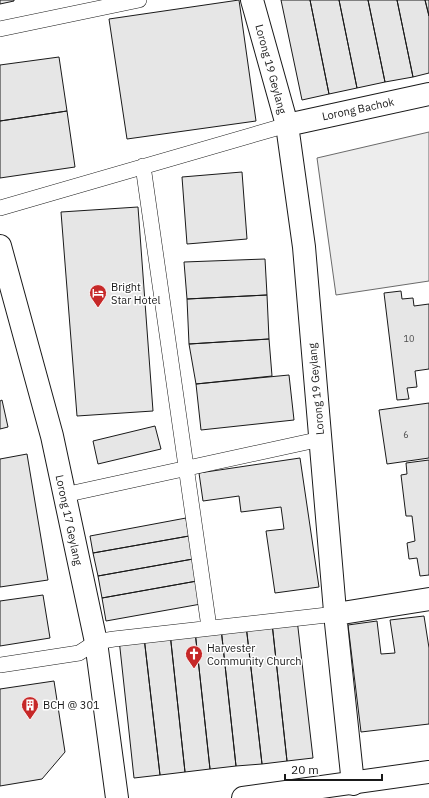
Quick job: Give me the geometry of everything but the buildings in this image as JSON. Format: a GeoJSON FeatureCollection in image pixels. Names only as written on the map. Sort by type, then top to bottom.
{"type":"FeatureCollection","features":[{"type":"Feature","properties":{"kind":"street","name":"Lorong 19 Geylang"},"geometry":{"type":"LineString","coordinates":[[252,0],[287,125],[304,247],[336,614],[353,784]]}},
{"type":"Feature","properties":{"kind":"street","name":"Lorong Bachok"},"geometry":{"type":"LineString","coordinates":[[287,125],[429,94]]}},
{"type":"Feature","properties":{"kind":"street","name":"Lorong 17 Geylang"},"geometry":{"type":"LineString","coordinates":[[0,246],[52,436],[96,642],[117,798]]}},
{"type":"Feature","properties":{"kind":"street"},"geometry":{"type":"LineString","coordinates":[[336,614],[429,599]]}},
{"type":"Feature","properties":{"kind":"street"},"geometry":{"type":"LineString","coordinates":[[244,798],[353,784],[429,772]]}},
{"type":"Feature","properties":{"kind":"lane"},"geometry":{"type":"LineString","coordinates":[[0,29],[139,0]]}},
{"type":"Feature","properties":{"kind":"lane"},"geometry":{"type":"LineString","coordinates":[[0,208],[287,125]]}},
{"type":"Feature","properties":{"kind":"lane"},"geometry":{"type":"LineString","coordinates":[[144,166],[209,627]]}},
{"type":"Feature","properties":{"kind":"lane"},"geometry":{"type":"LineString","coordinates":[[64,495],[321,440]]}},
{"type":"Feature","properties":{"kind":"lane"},"geometry":{"type":"LineString","coordinates":[[0,665],[79,653],[96,642],[209,627],[336,614]]}},
{"type":"Feature","properties":{"kind":"shaded area"},"geometry":{"type":"Polygon","coordinates":[[[429,132],[429,281],[336,295],[317,158],[429,132]]]}},
{"type":"Feature","properties":{"kind":"place","name":"Bright Star Hotel"},"geometry":{"type":"Point","coordinates":[98,308]}},
{"type":"Feature","properties":{"kind":"place","name":"Harvester Community Church"},"geometry":{"type":"Point","coordinates":[194,669]}},
{"type":"Feature","properties":{"kind":"place","name":"BCH @ 301"},"geometry":{"type":"Point","coordinates":[30,720]}}]}
